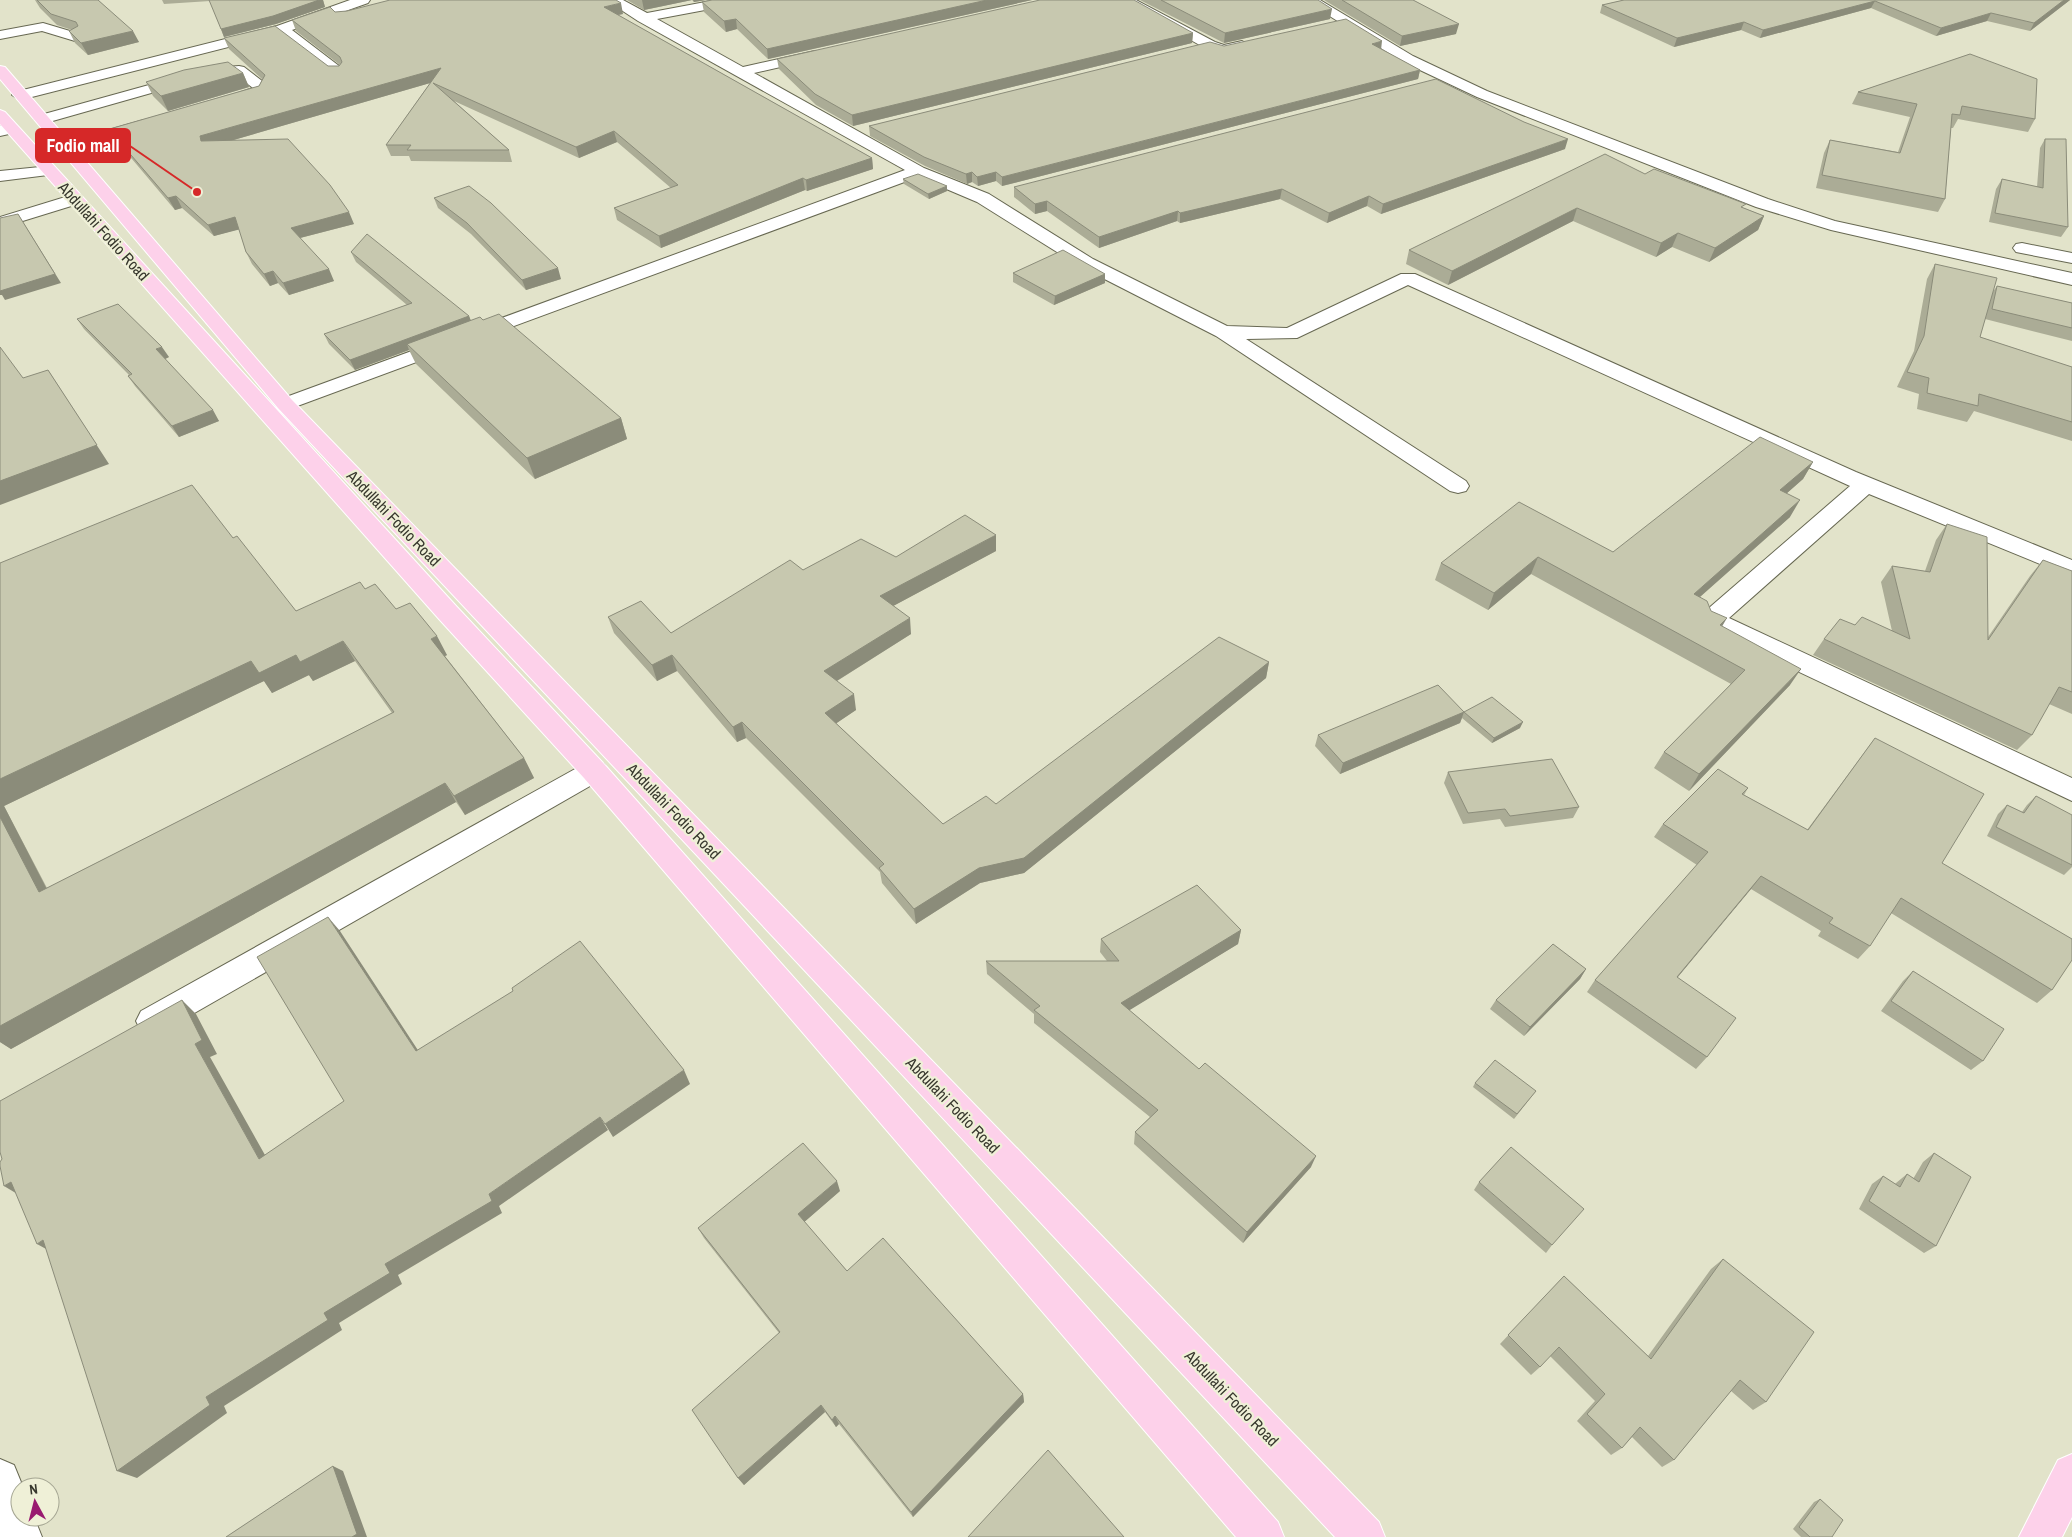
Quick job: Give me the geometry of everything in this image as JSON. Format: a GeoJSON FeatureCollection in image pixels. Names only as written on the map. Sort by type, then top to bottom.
{"type":"FeatureCollection","features":[{"type":"Feature","properties":{"kind":"main road","name":"Abdullahi Fodio Road"},"geometry":{"type":"LineString","coordinates":[[0,70],[285,404],[1364,1537]]}},
{"type":"Feature","properties":{"kind":"main road","name":"Abdullahi Fodio Road"},"geometry":{"type":"LineString","coordinates":[[4,125],[50,171],[448,613],[594,771],[1263,1537]]}},
{"type":"Feature","properties":{"kind":"main road"},"geometry":{"type":"LineString","coordinates":[[2040,1537],[2072,1474]]}},
{"type":"Feature","properties":{"kind":"street"},"geometry":{"type":"LineString","coordinates":[[20,94],[282,29],[363,0]]}},
{"type":"Feature","properties":{"kind":"street"},"geometry":{"type":"LineString","coordinates":[[613,0],[918,171],[983,198],[1087,263],[1223,332],[1458,486]]}},
{"type":"Feature","properties":{"kind":"street"},"geometry":{"type":"LineString","coordinates":[[643,18],[736,0]]}},
{"type":"Feature","properties":{"kind":"street"},"geometry":{"type":"LineString","coordinates":[[1126,0],[1210,46],[1223,49],[1252,43]]}},
{"type":"Feature","properties":{"kind":"street"},"geometry":{"type":"LineString","coordinates":[[1311,0],[1408,59],[1447,78],[1578,132],[1771,206],[1831,225],[2072,279]]}},
{"type":"Feature","properties":{"kind":"street"},"geometry":{"type":"LineString","coordinates":[[1327,26],[1346,22]]}},
{"type":"Feature","properties":{"kind":"street"},"geometry":{"type":"LineString","coordinates":[[0,35],[43,27],[75,37]]}},
{"type":"Feature","properties":{"kind":"street"},"geometry":{"type":"LineString","coordinates":[[282,29],[338,72]]}},
{"type":"Feature","properties":{"kind":"street"},"geometry":{"type":"LineString","coordinates":[[1191,50],[1210,46]]}},
{"type":"Feature","properties":{"kind":"street"},"geometry":{"type":"LineString","coordinates":[[1427,51],[1461,70],[1497,85],[1732,176],[1818,204]]}},
{"type":"Feature","properties":{"kind":"street"},"geometry":{"type":"LineString","coordinates":[[741,72],[828,53]]}},
{"type":"Feature","properties":{"kind":"street"},"geometry":{"type":"LineString","coordinates":[[171,56],[186,75]]}},
{"type":"Feature","properties":{"kind":"street"},"geometry":{"type":"LineString","coordinates":[[186,75],[223,70],[239,70],[260,87],[257,93],[219,104]]}},
{"type":"Feature","properties":{"kind":"street"},"geometry":{"type":"LineString","coordinates":[[42,119],[184,81],[186,75]]}},
{"type":"Feature","properties":{"kind":"street"},"geometry":{"type":"LineString","coordinates":[[1428,84],[1447,78]]}},
{"type":"Feature","properties":{"kind":"street"},"geometry":{"type":"LineString","coordinates":[[66,147],[162,120]]}},
{"type":"Feature","properties":{"kind":"street"},"geometry":{"type":"LineString","coordinates":[[852,133],[872,128]]}},
{"type":"Feature","properties":{"kind":"street"},"geometry":{"type":"LineString","coordinates":[[0,176],[50,171]]}},
{"type":"Feature","properties":{"kind":"street"},"geometry":{"type":"LineString","coordinates":[[285,404],[918,171]]}},
{"type":"Feature","properties":{"kind":"street"},"geometry":{"type":"LineString","coordinates":[[983,198],[1002,194]]}},
{"type":"Feature","properties":{"kind":"street"},"geometry":{"type":"LineString","coordinates":[[0,224],[75,199]]}},
{"type":"Feature","properties":{"kind":"street"},"geometry":{"type":"LineString","coordinates":[[2008,245],[2072,258]]}},
{"type":"Feature","properties":{"kind":"street"},"geometry":{"type":"LineString","coordinates":[[1223,332],[1290,334],[1408,278],[1866,484],[2072,569]]}},
{"type":"Feature","properties":{"kind":"street"},"geometry":{"type":"LineString","coordinates":[[1866,484],[1711,620],[2072,790]]}},
{"type":"Feature","properties":{"kind":"street"},"geometry":{"type":"LineString","coordinates":[[129,1033],[594,771]]}},
{"type":"Feature","properties":{"kind":"street"},"geometry":{"type":"LineString","coordinates":[[0,1480],[22,1537]]}},
{"type":"Feature","properties":{"kind":"building"},"geometry":{"type":"Polygon","coordinates":[[[37,0],[98,0],[133,31],[81,43],[69,31],[78,26],[76,22],[51,14],[37,0]]]}},
{"type":"Feature","properties":{"kind":"building"},"geometry":{"type":"Polygon","coordinates":[[[209,0],[319,0],[273,16],[221,29],[209,0]]]}},
{"type":"Feature","properties":{"kind":"building"},"geometry":{"type":"Polygon","coordinates":[[[390,0],[616,0],[621,3],[604,7],[872,158],[806,180],[803,178],[659,236],[614,208],[678,185],[614,131],[576,147],[433,83],[509,150],[407,150],[411,145],[386,145],[441,68],[200,136],[201,141],[288,139],[330,185],[349,212],[291,228],[329,269],[283,283],[273,271],[264,274],[246,252],[235,217],[208,225],[176,196],[168,198],[125,148],[106,130],[259,86],[265,75],[224,38],[275,26],[328,66],[339,66],[342,62],[340,57],[292,20],[330,7],[335,12],[347,11],[390,0]]]}},
{"type":"Feature","properties":{"kind":"building"},"geometry":{"type":"Polygon","coordinates":[[[712,0],[987,0],[767,49],[736,19],[724,21],[702,2],[712,0]]]}},
{"type":"Feature","properties":{"kind":"building"},"geometry":{"type":"Polygon","coordinates":[[[1040,0],[1134,0],[1193,33],[852,115],[815,94],[777,59],[1040,0]]]}},
{"type":"Feature","properties":{"kind":"building"},"geometry":{"type":"Polygon","coordinates":[[[1161,0],[1318,0],[1332,9],[1225,33],[1161,0]]]}},
{"type":"Feature","properties":{"kind":"building"},"geometry":{"type":"Polygon","coordinates":[[[1342,0],[1413,0],[1459,24],[1402,36],[1342,0]]]}},
{"type":"Feature","properties":{"kind":"building"},"geometry":{"type":"Polygon","coordinates":[[[1624,0],[2064,0],[2034,23],[1991,13],[1941,28],[1875,1],[1763,30],[1744,22],[1677,38],[1602,5],[1624,0]]]}},
{"type":"Feature","properties":{"kind":"building"},"geometry":{"type":"Polygon","coordinates":[[[1346,19],[1382,41],[1372,44],[1420,70],[1002,177],[996,172],[977,177],[972,172],[966,174],[924,157],[869,126],[1210,42],[1224,46],[1346,19]]]}},
{"type":"Feature","properties":{"kind":"building"},"geometry":{"type":"Polygon","coordinates":[[[1970,54],[2037,79],[2035,119],[1962,106],[1960,115],[1952,114],[1945,199],[1822,175],[1830,140],[1900,153],[1917,104],[1858,92],[1970,54]]]}},
{"type":"Feature","properties":{"kind":"building"},"geometry":{"type":"Polygon","coordinates":[[[228,62],[243,73],[161,96],[146,82],[184,70],[228,62]]]}},
{"type":"Feature","properties":{"kind":"building"},"geometry":{"type":"Polygon","coordinates":[[[1436,79],[1524,122],[1568,139],[1383,204],[1369,196],[1329,213],[1282,189],[1180,213],[1178,211],[1099,237],[1047,201],[1035,204],[1014,187],[1436,79]]]}},
{"type":"Feature","properties":{"kind":"building"},"geometry":{"type":"Polygon","coordinates":[[[2045,139],[2066,139],[2068,227],[1995,213],[2002,179],[2043,188],[2045,139]]]}},
{"type":"Feature","properties":{"kind":"building"},"geometry":{"type":"Polygon","coordinates":[[[1605,154],[1645,174],[1654,169],[1746,204],[1741,207],[1764,216],[1715,248],[1678,233],[1661,243],[1577,208],[1452,271],[1409,250],[1605,154]]]}},
{"type":"Feature","properties":{"kind":"building"},"geometry":{"type":"Polygon","coordinates":[[[918,174],[947,186],[928,194],[903,179],[918,174]]]}},
{"type":"Feature","properties":{"kind":"building"},"geometry":{"type":"Polygon","coordinates":[[[469,186],[491,203],[558,268],[522,280],[467,223],[434,198],[469,186]]]}},
{"type":"Feature","properties":{"kind":"building"},"geometry":{"type":"Polygon","coordinates":[[[18,214],[55,274],[0,291],[0,218],[18,214]]]}},
{"type":"Feature","properties":{"kind":"building"},"geometry":{"type":"Polygon","coordinates":[[[367,234],[469,316],[350,360],[324,334],[412,303],[351,252],[367,234]]]}},
{"type":"Feature","properties":{"kind":"building"},"geometry":{"type":"Polygon","coordinates":[[[1063,250],[1105,274],[1055,296],[1013,273],[1063,250]]]}},
{"type":"Feature","properties":{"kind":"building"},"geometry":{"type":"Polygon","coordinates":[[[1935,264],[1997,278],[1980,337],[2072,367],[2072,422],[1979,394],[1978,406],[1927,393],[1929,378],[1907,372],[1924,336],[1935,264]]]}},
{"type":"Feature","properties":{"kind":"building"},"geometry":{"type":"Polygon","coordinates":[[[1997,286],[2072,303],[2072,328],[1992,309],[1997,286]]]}},
{"type":"Feature","properties":{"kind":"building"},"geometry":{"type":"Polygon","coordinates":[[[118,304],[162,347],[156,349],[213,410],[172,426],[128,376],[132,374],[77,319],[118,304]]]}},
{"type":"Feature","properties":{"kind":"building"},"geometry":{"type":"Polygon","coordinates":[[[499,314],[621,418],[527,458],[407,344],[480,317],[483,320],[499,314]]]}},
{"type":"Feature","properties":{"kind":"building"},"geometry":{"type":"Polygon","coordinates":[[[0,347],[23,378],[48,370],[97,445],[0,481],[0,347]]]}},
{"type":"Feature","properties":{"kind":"building"},"geometry":{"type":"Polygon","coordinates":[[[1760,437],[1813,462],[1780,490],[1800,500],[1694,594],[1707,601],[1711,611],[1727,618],[1720,625],[1801,669],[1699,774],[1664,752],[1745,670],[1538,557],[1494,593],[1441,563],[1519,502],[1613,552],[1760,437]]]}},
{"type":"Feature","properties":{"kind":"building"},"geometry":{"type":"Polygon","coordinates":[[[192,485],[233,538],[237,536],[296,611],[360,582],[365,589],[375,584],[396,609],[410,603],[437,636],[431,639],[524,758],[454,796],[445,783],[0,1026],[0,817],[39,892],[394,712],[343,641],[300,662],[296,655],[259,673],[251,661],[0,779],[0,563],[192,485]]]}},
{"type":"Feature","properties":{"kind":"building"},"geometry":{"type":"Polygon","coordinates":[[[965,515],[996,535],[880,596],[910,618],[824,671],[854,694],[825,713],[943,824],[986,796],[996,804],[1219,637],[1269,662],[1024,858],[979,868],[914,909],[879,868],[884,864],[742,722],[733,727],[672,655],[652,665],[608,617],[641,601],[671,633],[790,560],[803,570],[861,539],[896,557],[965,515]]]}},
{"type":"Feature","properties":{"kind":"building"},"geometry":{"type":"Polygon","coordinates":[[[1947,524],[1987,537],[1988,640],[2043,560],[2072,571],[2072,692],[2059,687],[2032,735],[1824,639],[1840,619],[1855,625],[1862,617],[1910,639],[1892,566],[1930,572],[1947,524]]]}},
{"type":"Feature","properties":{"kind":"building"},"geometry":{"type":"Polygon","coordinates":[[[1438,685],[1464,712],[1343,763],[1318,735],[1438,685]]]}},
{"type":"Feature","properties":{"kind":"building"},"geometry":{"type":"Polygon","coordinates":[[[1492,697],[1523,722],[1494,738],[1464,712],[1492,697]]]}},
{"type":"Feature","properties":{"kind":"building"},"geometry":{"type":"Polygon","coordinates":[[[1875,738],[1984,794],[1942,863],[2072,939],[2072,960],[2052,990],[1901,898],[1870,946],[1829,923],[1833,918],[1761,876],[1677,977],[1736,1018],[1707,1057],[1595,980],[1708,852],[1663,824],[1718,769],[1748,788],[1742,794],[1808,830],[1875,738]]]}},
{"type":"Feature","properties":{"kind":"building"},"geometry":{"type":"Polygon","coordinates":[[[1552,759],[1579,807],[1510,816],[1505,809],[1468,813],[1448,772],[1552,759]]]}},
{"type":"Feature","properties":{"kind":"building"},"geometry":{"type":"Polygon","coordinates":[[[2036,796],[2072,815],[2072,865],[1996,827],[2007,805],[2024,813],[2036,796]]]}},
{"type":"Feature","properties":{"kind":"building"},"geometry":{"type":"Polygon","coordinates":[[[1197,885],[1241,930],[1121,1003],[1199,1069],[1205,1063],[1316,1156],[1247,1232],[1135,1132],[1158,1110],[1034,1010],[1040,1006],[986,961],[1119,961],[1101,939],[1197,885]]]}},
{"type":"Feature","properties":{"kind":"building"},"geometry":{"type":"Polygon","coordinates":[[[328,917],[416,1051],[513,991],[512,988],[580,941],[684,1070],[605,1124],[600,1117],[489,1194],[492,1201],[385,1264],[390,1273],[324,1313],[328,1320],[206,1397],[210,1405],[117,1471],[43,1240],[37,1244],[11,1182],[4,1186],[0,1166],[2,1159],[0,1152],[0,1101],[182,1000],[202,1040],[195,1044],[259,1159],[344,1101],[257,957],[328,917]]]}},
{"type":"Feature","properties":{"kind":"building"},"geometry":{"type":"Polygon","coordinates":[[[1553,944],[1586,969],[1530,1027],[1496,1000],[1553,944]]]}},
{"type":"Feature","properties":{"kind":"building"},"geometry":{"type":"Polygon","coordinates":[[[1913,971],[2004,1029],[1983,1061],[1891,1001],[1913,971]]]}},
{"type":"Feature","properties":{"kind":"building"},"geometry":{"type":"Polygon","coordinates":[[[1495,1060],[1536,1091],[1517,1114],[1475,1083],[1495,1060]]]}},
{"type":"Feature","properties":{"kind":"building"},"geometry":{"type":"Polygon","coordinates":[[[803,1143],[837,1181],[798,1214],[847,1271],[883,1238],[1023,1394],[911,1512],[835,1416],[832,1420],[821,1405],[738,1478],[692,1410],[780,1332],[698,1228],[803,1143]]]}},
{"type":"Feature","properties":{"kind":"building"},"geometry":{"type":"Polygon","coordinates":[[[1511,1147],[1584,1209],[1552,1245],[1479,1182],[1511,1147]]]}},
{"type":"Feature","properties":{"kind":"building"},"geometry":{"type":"Polygon","coordinates":[[[1934,1153],[1971,1177],[1936,1246],[1869,1201],[1883,1176],[1900,1187],[1907,1174],[1919,1182],[1934,1153]]]}},
{"type":"Feature","properties":{"kind":"building"},"geometry":{"type":"Polygon","coordinates":[[[1723,1259],[1814,1332],[1766,1402],[1740,1380],[1674,1460],[1640,1427],[1622,1448],[1587,1414],[1605,1394],[1559,1347],[1540,1367],[1508,1335],[1564,1276],[1651,1359],[1723,1259]]]}},
{"type":"Feature","properties":{"kind":"building"},"geometry":{"type":"Polygon","coordinates":[[[1048,1450],[1124,1537],[968,1537],[1048,1450]]]}},
{"type":"Feature","properties":{"kind":"building"},"geometry":{"type":"Polygon","coordinates":[[[333,1466],[357,1534],[352,1537],[226,1537],[333,1466]]]}},
{"type":"Feature","properties":{"kind":"building"},"geometry":{"type":"Polygon","coordinates":[[[1820,1499],[1843,1520],[1832,1537],[1810,1537],[1799,1527],[1820,1499]]]}},
{"type":"Feature","properties":{"kind":"place","name":"Fodio mall"},"geometry":{"type":"Point","coordinates":[197,192]}}]}
